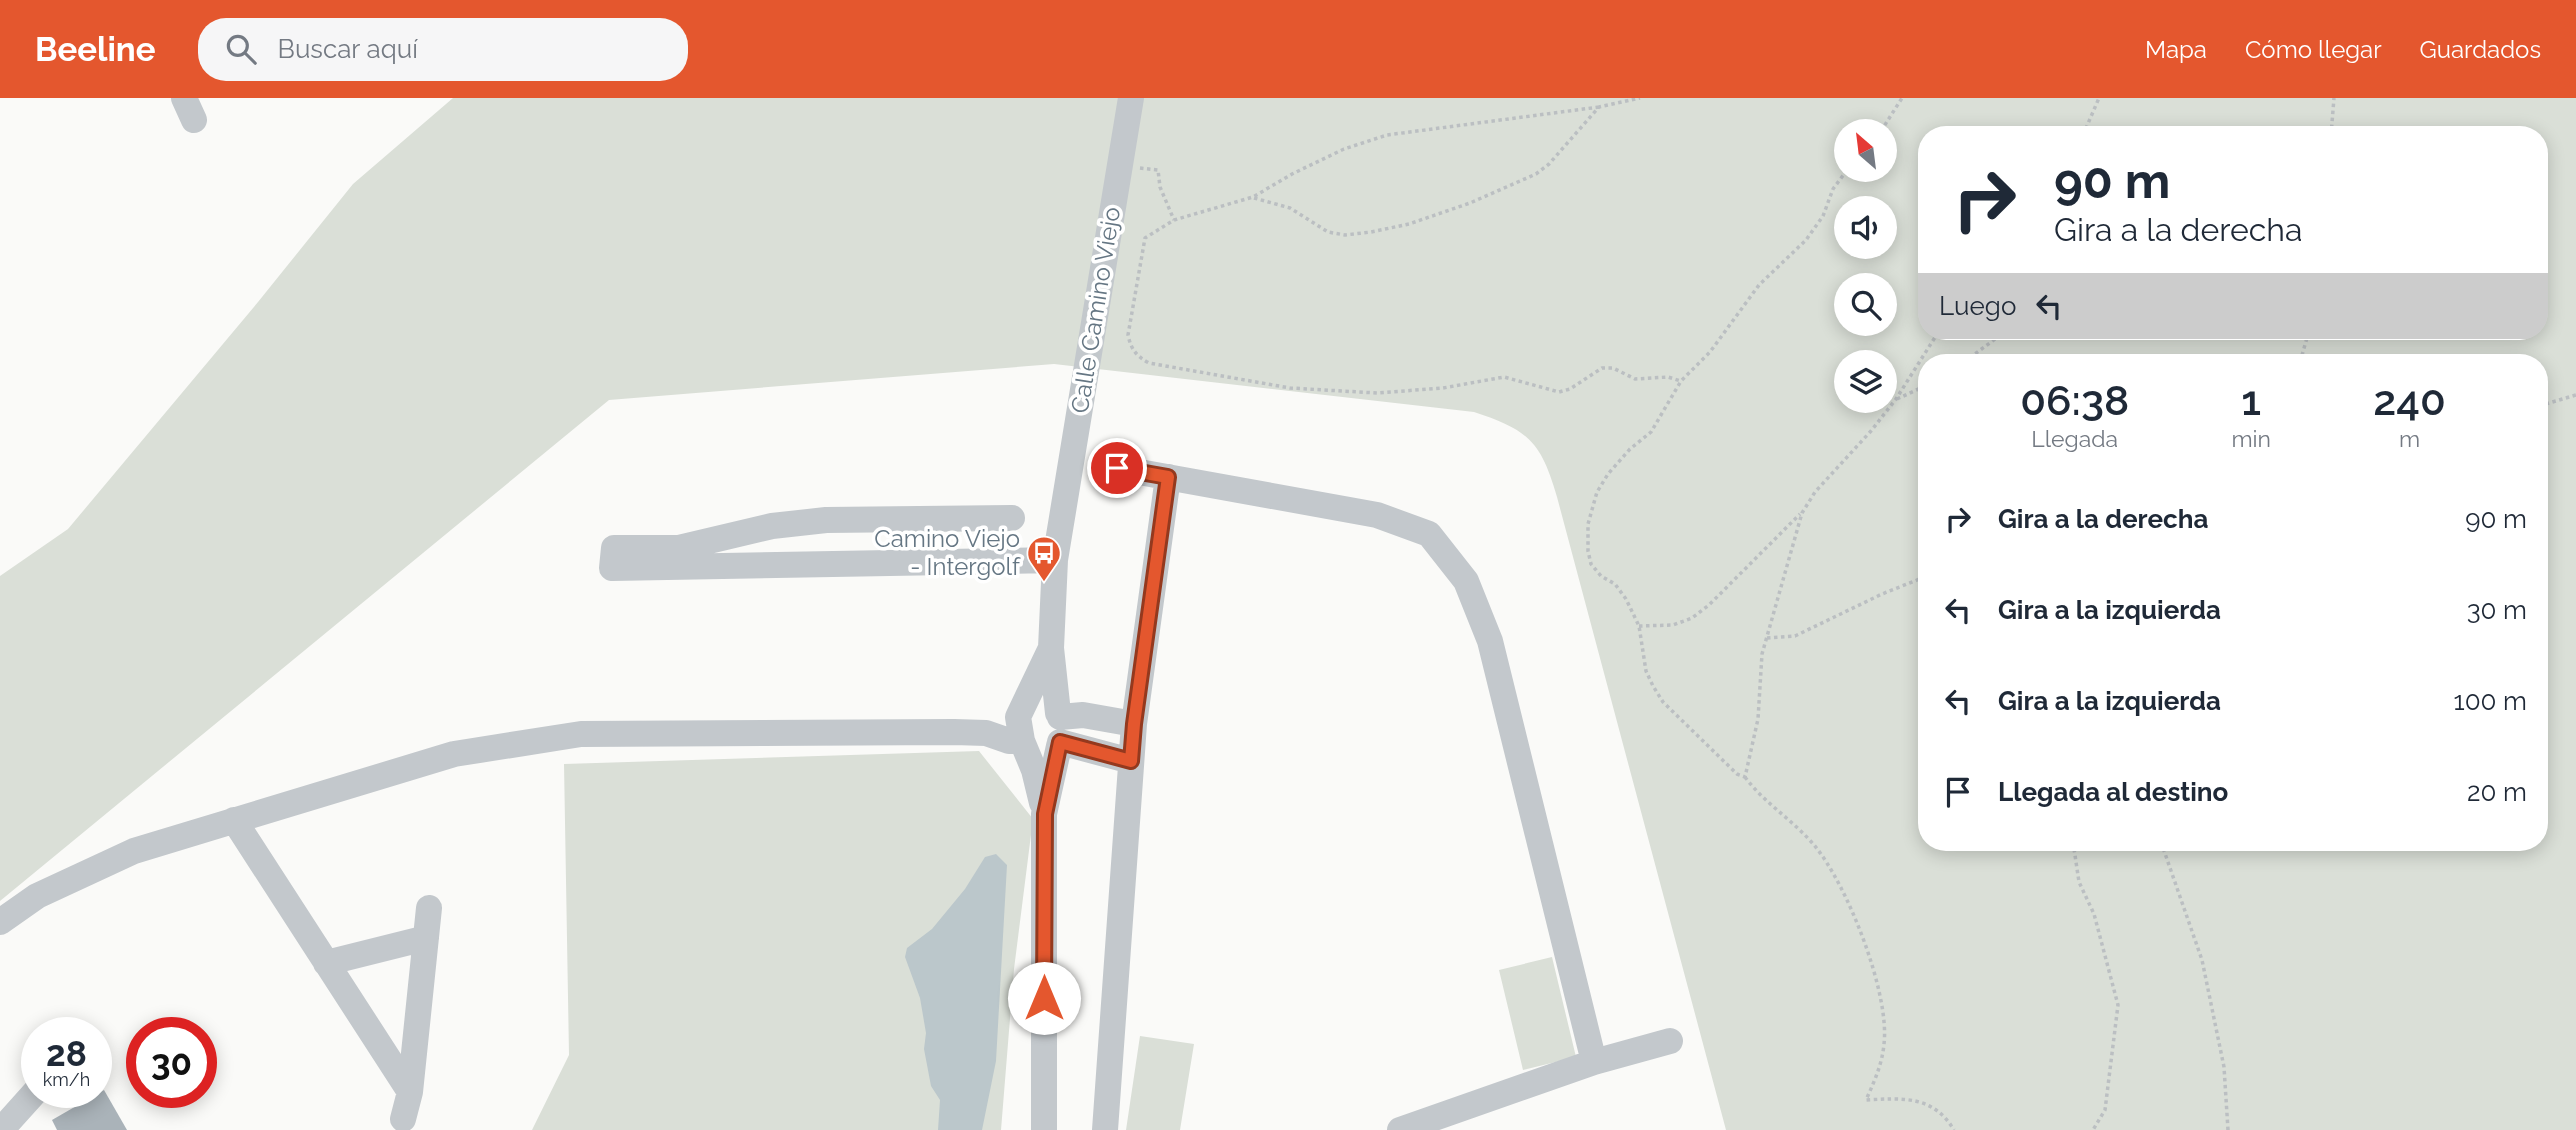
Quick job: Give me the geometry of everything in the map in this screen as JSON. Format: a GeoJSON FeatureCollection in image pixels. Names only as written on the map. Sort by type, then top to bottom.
{"type":"FeatureCollection","features":[{"type":"Feature","properties":{"kind":"street","name":"Calle Camino Viejo"},"geometry":{"type":"LineString","coordinates":[[1044,1130],[1045,814],[1059,729],[1051,648],[1055,560],[1131,98]]}},
{"type":"Feature","properties":{"kind":"street"},"geometry":{"type":"LineString","coordinates":[[1117,468],[1377,515],[1429,534],[1466,581],[1490,641],[1594,1062]]}},
{"type":"Feature","properties":{"kind":"street"},"geometry":{"type":"LineString","coordinates":[[1105,1130],[1134,724],[1168,477]]}},
{"type":"Feature","properties":{"kind":"street"},"geometry":{"type":"LineString","coordinates":[[1012,517],[826,520],[772,526],[679,548],[614,548],[612,568],[1055,560]]}},
{"type":"Feature","properties":{"kind":"street","name":"Calle Camino Viejo"},"geometry":{"type":"LineString","coordinates":[[1045,814],[1022,730],[1051,648]]}},
{"type":"Feature","properties":{"kind":"street"},"geometry":{"type":"LineString","coordinates":[[1131,761],[1059,729],[1051,706],[1042,703],[1030,705],[1022,730],[1036,755],[1049,753],[1059,729],[1083,715],[1134,724]]}},
{"type":"Feature","properties":{"kind":"street"},"geometry":{"type":"LineString","coordinates":[[0,922],[37,896],[134,851],[454,754],[581,734],[1022,730]]}},
{"type":"Feature","properties":{"kind":"street"},"geometry":{"type":"LineString","coordinates":[[234,820],[410,1092]]}},
{"type":"Feature","properties":{"kind":"street"},"geometry":{"type":"LineString","coordinates":[[403,1119],[410,1092],[429,908]]}},
{"type":"Feature","properties":{"kind":"street"},"geometry":{"type":"LineString","coordinates":[[326,963],[426,938]]}},
{"type":"Feature","properties":{"kind":"street"},"geometry":{"type":"LineString","coordinates":[[1400,1130],[1594,1062],[1670,1041]]}},
{"type":"Feature","properties":{"kind":"street"},"geometry":{"type":"LineString","coordinates":[[1,1130],[21,1108]]}},
{"type":"Feature","properties":{"kind":"path"},"geometry":{"type":"LineString","coordinates":[[1640,98],[1599,107],[1387,135],[1344,149],[1292,174],[1252,198],[1174,220],[1145,238],[1128,335],[1131,347],[1138,357],[1149,363],[1290,388],[1377,393],[1443,388],[1504,377],[1559,392],[1602,368],[1612,368],[1634,379],[1668,377],[1681,381]]}},
{"type":"Feature","properties":{"kind":"path"},"geometry":{"type":"LineString","coordinates":[[1889,119],[1902,98]]}},
{"type":"Feature","properties":{"kind":"path"},"geometry":{"type":"LineString","coordinates":[[2087,126],[2099,98]]}},
{"type":"Feature","properties":{"kind":"path"},"geometry":{"type":"LineString","coordinates":[[2332,126],[2334,98]]}},
{"type":"Feature","properties":{"kind":"path"},"geometry":{"type":"LineString","coordinates":[[1252,198],[1290,208],[1328,232],[1345,235],[1409,224],[1470,203],[1536,174],[1549,164],[1599,107]]}},
{"type":"Feature","properties":{"kind":"path"},"geometry":{"type":"LineString","coordinates":[[1120,167],[1158,170],[1160,187],[1174,220]]}},
{"type":"Feature","properties":{"kind":"path"},"geometry":{"type":"LineString","coordinates":[[1838,182],[1823,216],[1806,240],[1759,285],[1710,352],[1681,381],[1651,432],[1630,449],[1608,474],[1597,492],[1588,524],[1588,551],[1591,564],[1601,576],[1615,584],[1626,599],[1639,626],[1646,671],[1663,702],[1737,774],[1745,777],[1754,789],[1774,804],[1833,869],[1873,968],[1883,1005],[1884,1042],[1879,1072],[1866,1100],[1908,1098],[1933,1107],[1954,1130]]}},
{"type":"Feature","properties":{"kind":"path"},"geometry":{"type":"LineString","coordinates":[[1975,354],[1994,340]]}},
{"type":"Feature","properties":{"kind":"path"},"geometry":{"type":"LineString","coordinates":[[1897,397],[1918,364]]}},
{"type":"Feature","properties":{"kind":"path"},"geometry":{"type":"LineString","coordinates":[[1897,399],[1918,389]]}},
{"type":"Feature","properties":{"kind":"path"},"geometry":{"type":"LineString","coordinates":[[2548,403],[2576,395]]}},
{"type":"Feature","properties":{"kind":"path"},"geometry":{"type":"LineString","coordinates":[[1639,626],[1673,625],[1692,618],[1709,605],[1802,513],[1815,492],[1885,413]]}},
{"type":"Feature","properties":{"kind":"path"},"geometry":{"type":"LineString","coordinates":[[1745,777],[1758,719],[1760,672],[1767,638],[1802,513]]}},
{"type":"Feature","properties":{"kind":"path"},"geometry":{"type":"LineString","coordinates":[[1767,638],[1795,636],[1918,580]]}},
{"type":"Feature","properties":{"kind":"path"},"geometry":{"type":"LineString","coordinates":[[2075,851],[2080,882],[2094,914],[2118,1005],[2105,1110],[2093,1130]]}},
{"type":"Feature","properties":{"kind":"path"},"geometry":{"type":"LineString","coordinates":[[2164,851],[2202,960],[2224,1067],[2228,1130]]}},
{"type":"Feature","properties":{"kind":"shaded area"},"geometry":{"type":"Polygon","coordinates":[[[453,98],[2576,98],[2576,1130],[1726,1130],[1551,478],[1538,451],[1520,432],[1474,412],[1054,364],[609,400],[0,901],[0,576],[68,529],[353,184],[453,98]]]}},
{"type":"Feature","properties":{"kind":"shaded area"},"geometry":{"type":"Polygon","coordinates":[[[979,751],[1033,819],[1014,969],[1001,1130],[532,1130],[569,1055],[564,764],[979,751]]]}},
{"type":"Feature","properties":{"kind":"shaded area"},"geometry":{"type":"Polygon","coordinates":[[[996,854],[1007,865],[996,1061],[982,1130],[938,1130],[940,1100],[931,1086],[924,1049],[926,1033],[920,998],[905,957],[907,948],[932,929],[965,889],[985,857],[996,854]]]}},
{"type":"Feature","properties":{"kind":"shaded area"},"geometry":{"type":"Polygon","coordinates":[[[1552,957],[1576,1057],[1523,1070],[1499,970],[1552,957]]]}},
{"type":"Feature","properties":{"kind":"shaded area"},"geometry":{"type":"Polygon","coordinates":[[[1140,1036],[1194,1044],[1180,1130],[1126,1130],[1140,1036]]]}},
{"type":"Feature","properties":{"kind":"building"},"geometry":{"type":"Polygon","coordinates":[[[112,1104],[127,1130],[57,1130],[52,1120],[73,1108],[112,1108],[112,1104]]]}},
{"type":"Feature","properties":{"kind":"place","name":"Camino Viejo - Intergolf"},"geometry":{"type":"Point","coordinates":[1044,583]}},
{"type":"Feature","properties":{"kind":"route"},"geometry":{"type":"LineString","coordinates":[[1044,998],[1045,814],[1060,742],[1131,761],[1168,477],[1117,468]]}}]}
